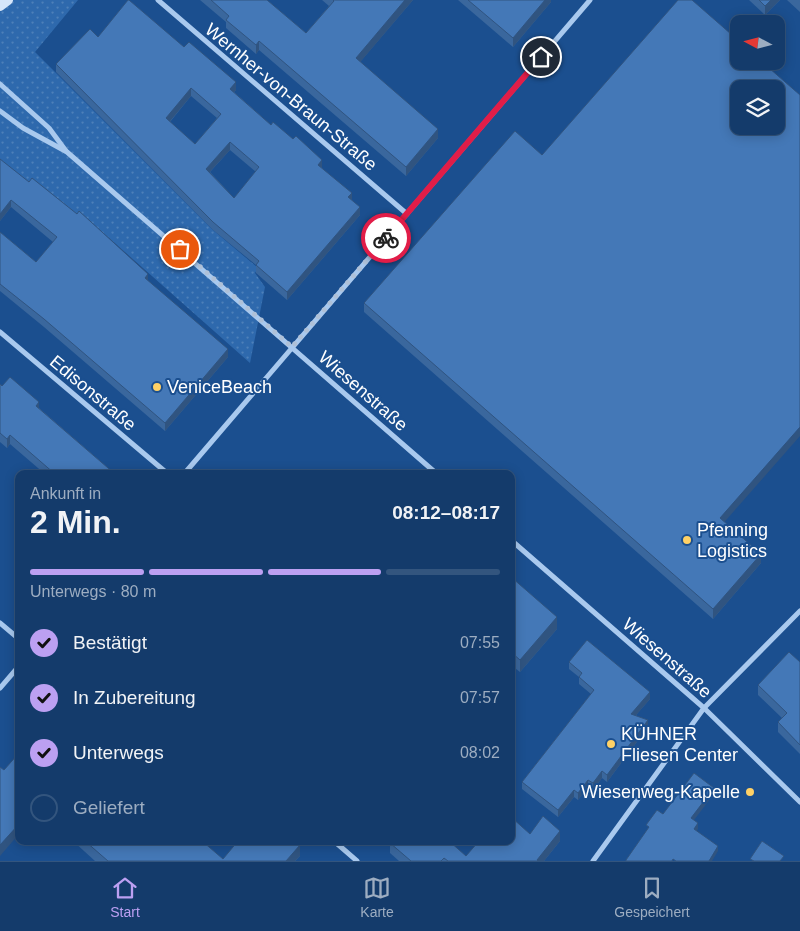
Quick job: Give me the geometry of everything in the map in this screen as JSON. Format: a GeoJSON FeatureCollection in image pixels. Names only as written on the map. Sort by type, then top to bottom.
{"type":"FeatureCollection","features":[{"type":"Feature","properties":{"kind":"main road"},"geometry":{"type":"LineString","coordinates":[[0,6],[8,0]]}},
{"type":"Feature","properties":{"kind":"street","name":"Wernher-von-Braun-Straße"},"geometry":{"type":"LineString","coordinates":[[158,0],[407,214]]}},
{"type":"Feature","properties":{"kind":"street"},"geometry":{"type":"LineString","coordinates":[[187,470],[590,0]]}},
{"type":"Feature","properties":{"kind":"street"},"geometry":{"type":"LineString","coordinates":[[0,84],[49,128],[67,152]]}},
{"type":"Feature","properties":{"kind":"street"},"geometry":{"type":"LineString","coordinates":[[0,111],[23,128],[67,152]]}},
{"type":"Feature","properties":{"kind":"street","name":"Wiesenstraße"},"geometry":{"type":"LineString","coordinates":[[67,152],[432,470]]}},
{"type":"Feature","properties":{"kind":"street","name":"Edisonstraße"},"geometry":{"type":"LineString","coordinates":[[0,332],[163,470]]}},
{"type":"Feature","properties":{"kind":"street","name":"Wiesenstraße"},"geometry":{"type":"LineString","coordinates":[[515,543],[704,708],[800,802]]}},
{"type":"Feature","properties":{"kind":"street"},"geometry":{"type":"LineString","coordinates":[[593,861],[704,708],[800,611]]}},
{"type":"Feature","properties":{"kind":"street"},"geometry":{"type":"LineString","coordinates":[[0,623],[15,636]]}},
{"type":"Feature","properties":{"kind":"street"},"geometry":{"type":"LineString","coordinates":[[0,688],[15,671]]}},
{"type":"Feature","properties":{"kind":"street"},"geometry":{"type":"LineString","coordinates":[[339,845],[357,861]]}},
{"type":"Feature","properties":{"kind":"shaded area"},"geometry":{"type":"Polygon","coordinates":[[[0,0],[78,0],[35,52],[213,230],[258,268],[255,273],[265,287],[250,363],[108,237],[0,162],[0,0]]]}},
{"type":"Feature","properties":{"kind":"building"},"geometry":{"type":"Polygon","coordinates":[[[129,0],[184,47],[189,42],[236,82],[230,89],[271,125],[273,122],[293,139],[296,136],[322,160],[318,165],[352,193],[348,197],[360,207],[287,292],[256,265],[259,261],[213,222],[56,64],[90,29],[98,37],[129,0]],[[191,88],[166,118],[195,144],[221,114],[191,88]],[[230,142],[206,169],[234,198],[259,167],[230,142]]]}},
{"type":"Feature","properties":{"kind":"building"},"geometry":{"type":"Polygon","coordinates":[[[211,0],[267,0],[306,33],[333,0],[405,0],[356,58],[438,129],[406,167],[259,41],[256,45],[226,20],[229,16],[211,0]]]}},
{"type":"Feature","properties":{"kind":"building"},"geometry":{"type":"Polygon","coordinates":[[[468,0],[545,0],[513,38],[468,0]]]}},
{"type":"Feature","properties":{"kind":"building"},"geometry":{"type":"Polygon","coordinates":[[[678,0],[692,0],[730,33],[730,70],[771,70],[783,80],[730,80],[730,135],[785,135],[785,82],[800,95],[800,427],[720,518],[761,554],[713,609],[364,303],[515,131],[542,155],[678,0]]]}},
{"type":"Feature","properties":{"kind":"building"},"geometry":{"type":"Polygon","coordinates":[[[759,0],[771,0],[765,6],[759,0]]]}},
{"type":"Feature","properties":{"kind":"building"},"geometry":{"type":"Polygon","coordinates":[[[0,159],[29,182],[32,178],[77,214],[79,211],[148,274],[145,278],[228,349],[165,423],[44,319],[0,284],[0,232],[36,262],[57,237],[11,200],[0,214],[0,159]]]}},
{"type":"Feature","properties":{"kind":"building"},"geometry":{"type":"Polygon","coordinates":[[[10,377],[39,402],[36,406],[110,470],[50,470],[10,435],[7,439],[0,433],[0,384],[2,386],[10,377]]]}},
{"type":"Feature","properties":{"kind":"building"},"geometry":{"type":"Polygon","coordinates":[[[515,580],[557,617],[520,660],[515,656],[515,580]]]}},
{"type":"Feature","properties":{"kind":"building"},"geometry":{"type":"Polygon","coordinates":[[[587,640],[650,692],[631,714],[648,720],[607,775],[602,771],[593,783],[588,780],[578,793],[574,790],[558,810],[522,782],[594,690],[579,677],[582,673],[569,662],[587,640]]]}},
{"type":"Feature","properties":{"kind":"building"},"geometry":{"type":"Polygon","coordinates":[[[789,652],[800,662],[800,745],[778,722],[787,713],[758,685],[789,652]]]}},
{"type":"Feature","properties":{"kind":"building"},"geometry":{"type":"Polygon","coordinates":[[[15,758],[15,828],[0,845],[0,767],[4,770],[15,758]]]}},
{"type":"Feature","properties":{"kind":"building"},"geometry":{"type":"Polygon","coordinates":[[[694,773],[714,788],[691,818],[698,823],[694,829],[718,846],[709,861],[676,861],[673,859],[672,861],[626,861],[649,827],[646,825],[657,810],[663,814],[694,773]]]}},
{"type":"Feature","properties":{"kind":"building"},"geometry":{"type":"Polygon","coordinates":[[[543,816],[560,831],[538,861],[448,861],[444,858],[441,861],[411,861],[392,845],[454,845],[466,856],[476,845],[515,845],[515,821],[530,834],[543,816]]]}},
{"type":"Feature","properties":{"kind":"building"},"geometry":{"type":"Polygon","coordinates":[[[762,841],[784,856],[780,861],[754,861],[750,859],[762,841]]]}},
{"type":"Feature","properties":{"kind":"building"},"geometry":{"type":"Polygon","coordinates":[[[90,845],[207,845],[223,859],[235,845],[300,845],[286,861],[108,861],[90,845]]]}},
{"type":"Feature","properties":{"kind":"way so far"},"geometry":{"type":"LineString","coordinates":[[180,249],[292,347],[386,238]]}},
{"type":"Feature","properties":{"kind":"place","name":"VeniceBeach"},"geometry":{"type":"Point","coordinates":[157,387]}},
{"type":"Feature","properties":{"kind":"place","name":"Pfenning Logistics"},"geometry":{"type":"Point","coordinates":[687,540]}},
{"type":"Feature","properties":{"kind":"place","name":"KÜHNER Fliesen Center"},"geometry":{"type":"Point","coordinates":[611,744]}},
{"type":"Feature","properties":{"kind":"place","name":"Wiesenweg-Kapelle"},"geometry":{"type":"Point","coordinates":[750,792]}},
{"type":"Feature","properties":{"kind":"route"},"geometry":{"type":"LineString","coordinates":[[386,238],[541,57]]}}]}
